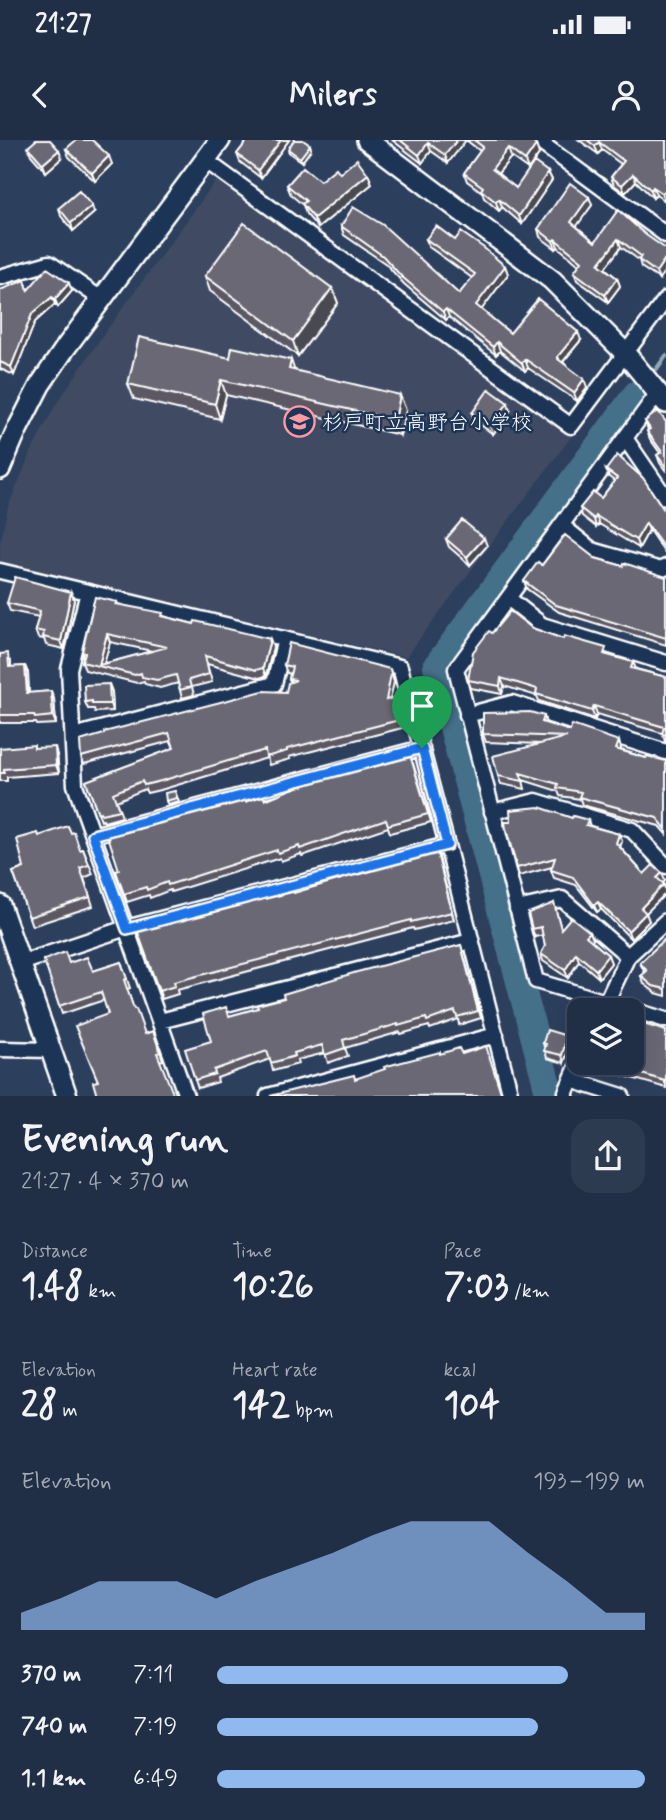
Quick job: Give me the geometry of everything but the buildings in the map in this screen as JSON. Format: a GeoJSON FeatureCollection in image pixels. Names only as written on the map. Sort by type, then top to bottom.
{"type":"FeatureCollection","features":[{"type":"Feature","properties":{"kind":"street"},"geometry":{"type":"LineString","coordinates":[[0,469],[40,385],[220,140]]}},
{"type":"Feature","properties":{"kind":"street"},"geometry":{"type":"LineString","coordinates":[[367,140],[552,280],[625,353],[662,398],[625,438],[456,669],[536,981],[583,998]]}},
{"type":"Feature","properties":{"kind":"street"},"geometry":{"type":"LineString","coordinates":[[537,140],[666,235]]}},
{"type":"Feature","properties":{"kind":"street"},"geometry":{"type":"LineString","coordinates":[[205,160],[571,426],[666,299]]}},
{"type":"Feature","properties":{"kind":"street"},"geometry":{"type":"LineString","coordinates":[[0,278],[49,263],[101,299]]}},
{"type":"Feature","properties":{"kind":"street"},"geometry":{"type":"LineString","coordinates":[[625,438],[666,498]]}},
{"type":"Feature","properties":{"kind":"street"},"geometry":{"type":"LineString","coordinates":[[561,525],[592,550],[661,570],[666,567]]}},
{"type":"Feature","properties":{"kind":"street"},"geometry":{"type":"LineString","coordinates":[[0,571],[400,667],[512,1096]]}},
{"type":"Feature","properties":{"kind":"street"},"geometry":{"type":"LineString","coordinates":[[88,592],[69,668],[75,785],[186,1096]]}},
{"type":"Feature","properties":{"kind":"street"},"geometry":{"type":"LineString","coordinates":[[508,598],[542,625],[666,663]]}},
{"type":"Feature","properties":{"kind":"street"},"geometry":{"type":"LineString","coordinates":[[73,736],[274,684],[285,639]]}},
{"type":"Feature","properties":{"kind":"street"},"geometry":{"type":"LineString","coordinates":[[467,715],[512,703],[666,752]]}},
{"type":"Feature","properties":{"kind":"street"},"geometry":{"type":"LineString","coordinates":[[93,835],[422,748]]}},
{"type":"Feature","properties":{"kind":"street"},"geometry":{"type":"LineString","coordinates":[[492,812],[536,801],[632,830],[666,866]]}},
{"type":"Feature","properties":{"kind":"street"},"geometry":{"type":"LineString","coordinates":[[21,963],[127,929],[447,845]]}},
{"type":"Feature","properties":{"kind":"street"},"geometry":{"type":"LineString","coordinates":[[517,909],[562,899],[628,956]]}},
{"type":"Feature","properties":{"kind":"street"},"geometry":{"type":"LineString","coordinates":[[0,905],[67,1096]]}},
{"type":"Feature","properties":{"kind":"street"},"geometry":{"type":"LineString","coordinates":[[609,998],[628,956],[666,921]]}},
{"type":"Feature","properties":{"kind":"street"},"geometry":{"type":"LineString","coordinates":[[160,1021],[471,941]]}},
{"type":"Feature","properties":{"kind":"street"},"geometry":{"type":"LineString","coordinates":[[644,1015],[666,1020]]}},
{"type":"Feature","properties":{"kind":"street"},"geometry":{"type":"LineString","coordinates":[[268,1096],[496,1035]]}},
{"type":"Feature","properties":{"kind":"street"},"geometry":{"type":"LineString","coordinates":[[0,1049],[51,1050]]}},
{"type":"Feature","properties":{"kind":"street"},"geometry":{"type":"LineString","coordinates":[[566,1096],[573,1075]]}},
{"type":"Feature","properties":{"kind":"street"},"geometry":{"type":"LineString","coordinates":[[571,1080],[622,1096]]}},
{"type":"Feature","properties":{"kind":"shaded area","name":"杉戸町立高野台小学校"},"geometry":{"type":"Polygon","coordinates":[[[223,181],[571,437],[406,657],[0,563],[0,543],[8,507],[31,452],[55,406],[98,342],[215,182],[223,181]]]}},
{"type":"Feature","properties":{"kind":"waterway"},"geometry":{"type":"LineString","coordinates":[[652,375],[666,356]]}},
{"type":"Feature","properties":{"kind":"waterway"},"geometry":{"type":"LineString","coordinates":[[637,394],[645,384]]}},
{"type":"Feature","properties":{"kind":"waterway"},"geometry":{"type":"LineString","coordinates":[[550,1096],[437,666],[637,394]]}},
{"type":"Feature","properties":{"kind":"place","name":"杉戸町立高野台小学校"},"geometry":{"type":"Point","coordinates":[299,422]}},
{"type":"Feature","properties":{"kind":"route"},"geometry":{"type":"LineString","coordinates":[[422,748],[447,845],[127,929],[93,835],[422,748]]}}]}
